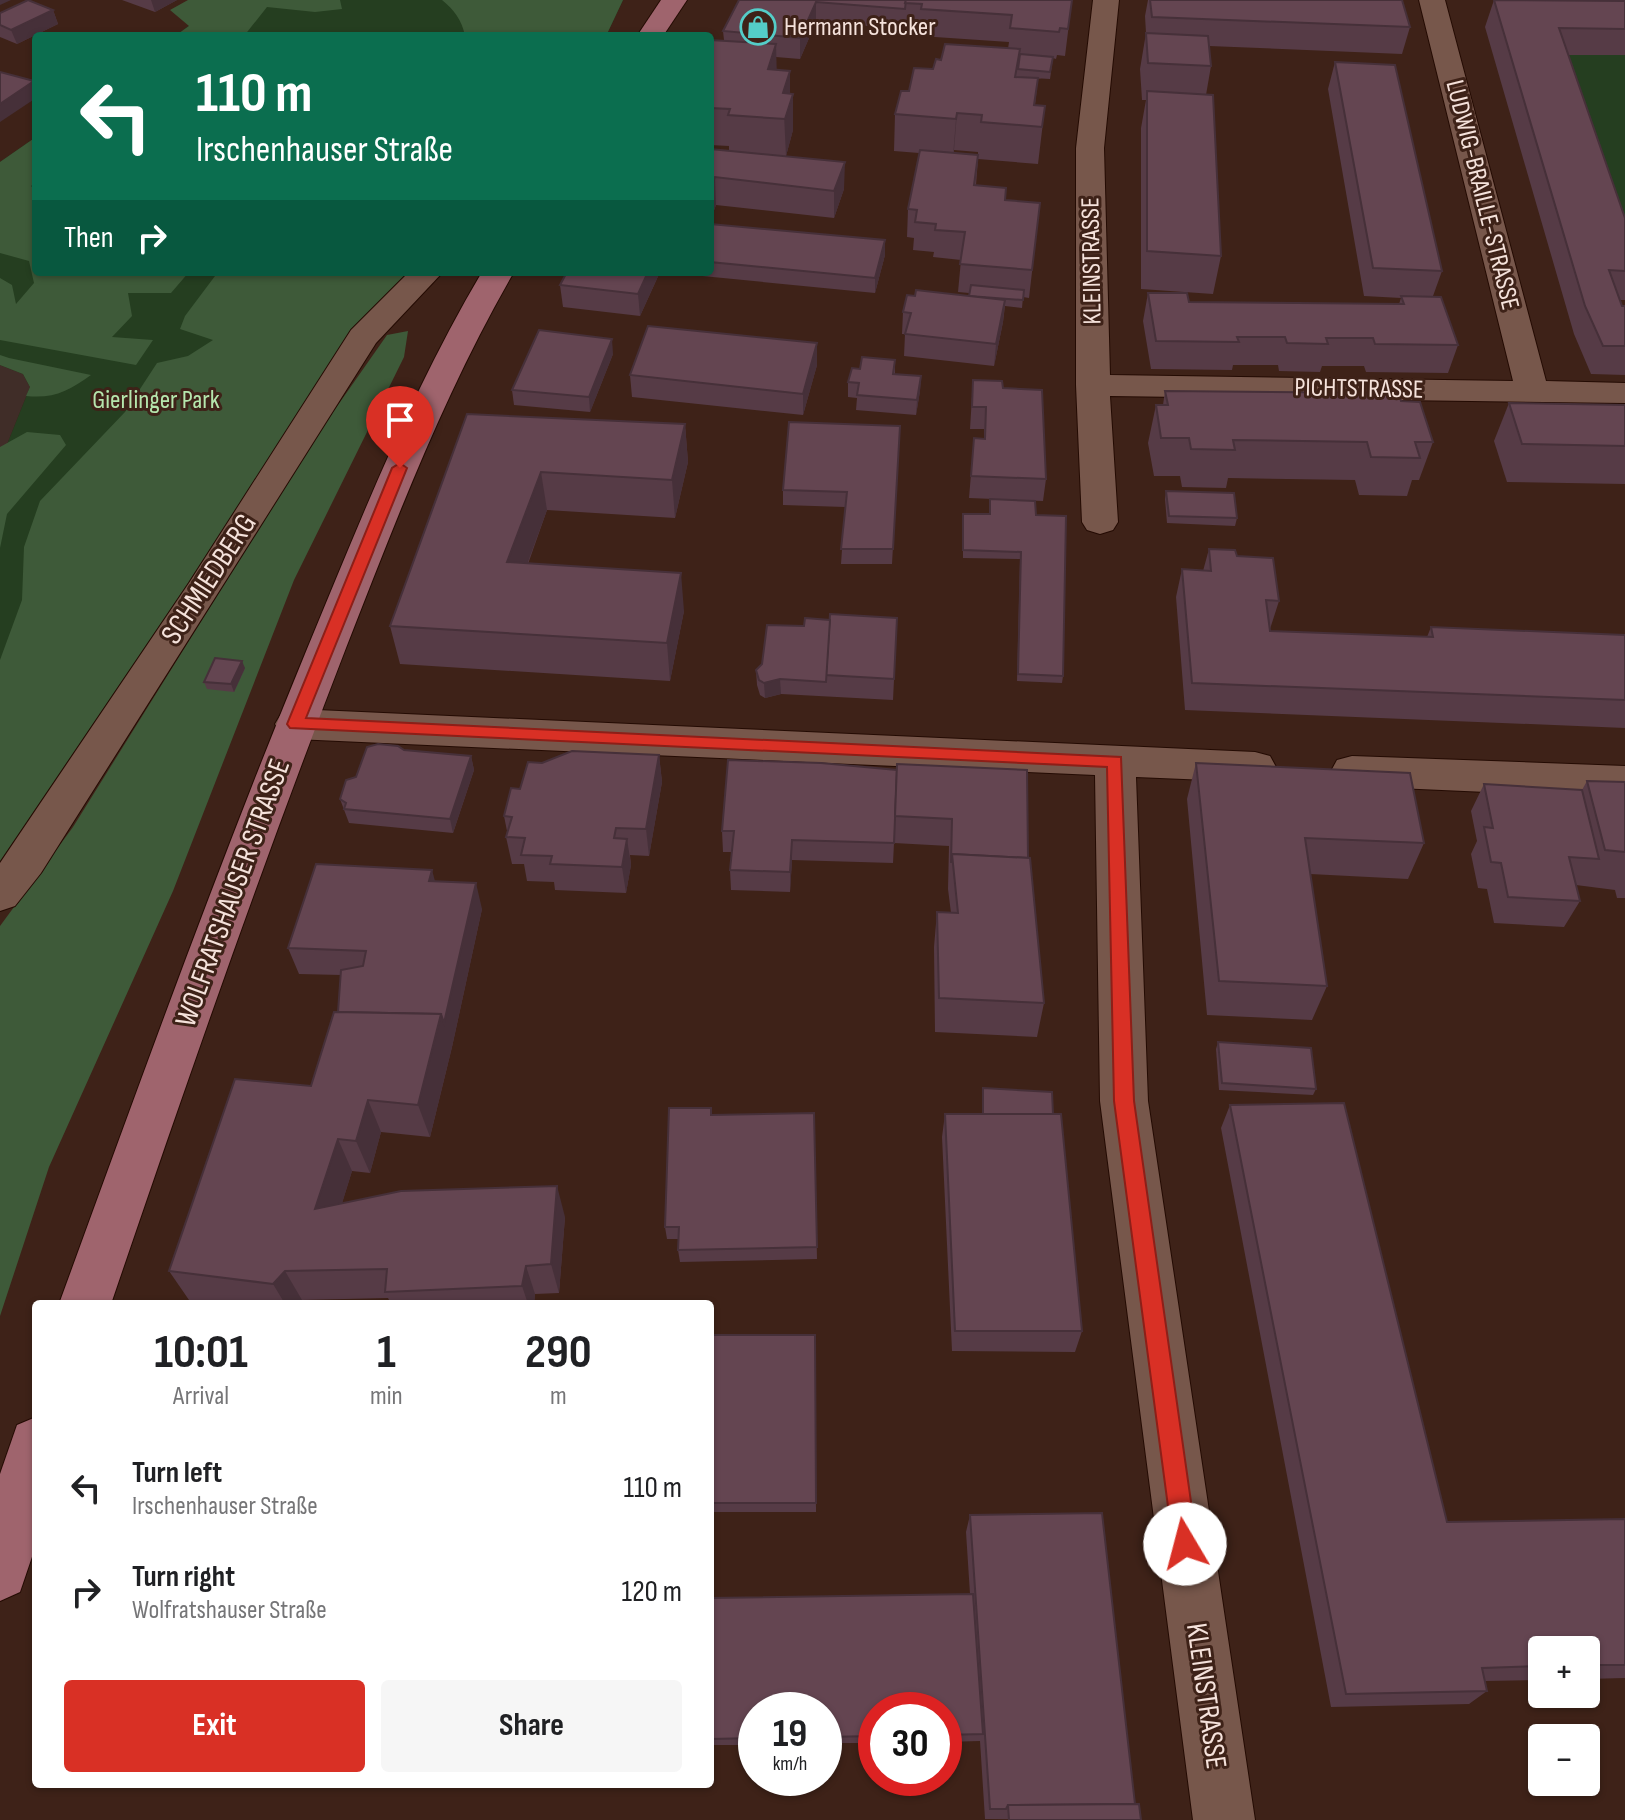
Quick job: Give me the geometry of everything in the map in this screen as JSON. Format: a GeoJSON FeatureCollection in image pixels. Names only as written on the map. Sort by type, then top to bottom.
{"type":"FeatureCollection","features":[{"type":"Feature","properties":{"kind":"main road"},"geometry":{"type":"LineString","coordinates":[[653,32],[674,0]]}},
{"type":"Feature","properties":{"kind":"main road","name":"WOLFRATSHAUSER STRASSE"},"geometry":{"type":"LineString","coordinates":[[86,1300],[295,724],[411,439],[453,350],[496,276]]}},
{"type":"Feature","properties":{"kind":"main road"},"geometry":{"type":"LineString","coordinates":[[0,1572],[32,1458]]}},
{"type":"Feature","properties":{"kind":"street","name":"KLEINSTRASSE"},"geometry":{"type":"LineString","coordinates":[[1100,522],[1093,385],[1090,148],[1106,0]]}},
{"type":"Feature","properties":{"kind":"street","name":"LUDWIG-BRAILLE-STRASSE"},"geometry":{"type":"LineString","coordinates":[[1432,0],[1532,391]]}},
{"type":"Feature","properties":{"kind":"street","name":"SCHMIEDBERG"},"geometry":{"type":"LineString","coordinates":[[0,894],[26,861],[202,592],[363,337],[423,276]]}},
{"type":"Feature","properties":{"kind":"street","name":"PICHTSTRASSE"},"geometry":{"type":"LineString","coordinates":[[1093,385],[1625,393]]}},
{"type":"Feature","properties":{"kind":"street"},"geometry":{"type":"LineString","coordinates":[[295,724],[1625,782]]}},
{"type":"Feature","properties":{"kind":"street","name":"KLEINSTRASSE"},"geometry":{"type":"LineString","coordinates":[[1115,761],[1124,1101],[1224,1820]]}},
{"type":"Feature","properties":{"kind":"shaded area"},"geometry":{"type":"Polygon","coordinates":[[[0,365],[23,374],[30,387],[0,462],[0,365]]]}},
{"type":"Feature","properties":{"kind":"green space"},"geometry":{"type":"Polygon","coordinates":[[[188,0],[340,0],[342,9],[315,12],[267,7],[247,32],[181,32],[189,26],[170,10],[188,0]]]}},
{"type":"Feature","properties":{"kind":"green space"},"geometry":{"type":"Polygon","coordinates":[[[223,0],[623,0],[608,32],[180,32],[223,0]]]}},
{"type":"Feature","properties":{"kind":"green space"},"geometry":{"type":"Polygon","coordinates":[[[442,0],[623,0],[608,32],[464,32],[442,0]]]}},
{"type":"Feature","properties":{"kind":"green space"},"geometry":{"type":"Polygon","coordinates":[[[1549,55],[1625,55],[1625,280],[1549,55]]]}},
{"type":"Feature","properties":{"kind":"green space","name":"Gierlinger Park"},"geometry":{"type":"Polygon","coordinates":[[[32,140],[32,276],[405,276],[349,336],[184,589],[0,861],[0,462],[30,387],[23,374],[0,365],[0,162],[32,140]]]}},
{"type":"Feature","properties":{"kind":"green space"},"geometry":{"type":"Polygon","coordinates":[[[32,140],[32,274],[29,261],[0,253],[0,162],[32,140]]]}},
{"type":"Feature","properties":{"kind":"green space"},"geometry":{"type":"Polygon","coordinates":[[[32,276],[186,276],[171,293],[128,293],[132,316],[112,337],[153,340],[136,365],[0,340],[0,278],[12,285],[16,304],[34,283],[32,276]]]}},
{"type":"Feature","properties":{"kind":"green space","name":"Gierlinger Park"},"geometry":{"type":"Polygon","coordinates":[[[215,276],[405,276],[349,336],[184,589],[0,861],[0,660],[22,600],[24,547],[40,501],[125,412],[157,363],[188,356],[213,340],[180,329],[185,316],[215,276]]]}},
{"type":"Feature","properties":{"kind":"green space"},"geometry":{"type":"Polygon","coordinates":[[[408,331],[404,357],[294,580],[173,891],[49,1167],[0,1316],[0,926],[73,827],[319,432],[387,335],[408,331]]]}},
{"type":"Feature","properties":{"kind":"green space"},"geometry":{"type":"Polygon","coordinates":[[[0,355],[91,375],[60,393],[26,396],[30,387],[23,374],[0,365],[0,355]]]}},
{"type":"Feature","properties":{"kind":"green space"},"geometry":{"type":"Polygon","coordinates":[[[27,432],[60,435],[66,445],[7,514],[0,548],[0,447],[27,432]]]}},
{"type":"Feature","properties":{"kind":"building"},"geometry":{"type":"Polygon","coordinates":[[[28,0],[53,10],[11,30],[0,25],[0,13],[28,0]]]}},
{"type":"Feature","properties":{"kind":"building"},"geometry":{"type":"Polygon","coordinates":[[[739,0],[906,0],[905,9],[816,2],[800,38],[723,31],[739,0]]]}},
{"type":"Feature","properties":{"kind":"building"},"geometry":{"type":"Polygon","coordinates":[[[906,0],[1072,0],[1068,29],[1060,28],[1059,32],[1010,28],[1012,15],[921,9],[922,4],[905,3],[906,0]]]}},
{"type":"Feature","properties":{"kind":"building"},"geometry":{"type":"Polygon","coordinates":[[[1150,0],[1402,0],[1410,27],[1152,17],[1150,0]]]}},
{"type":"Feature","properties":{"kind":"building"},"geometry":{"type":"Polygon","coordinates":[[[1494,0],[1625,1],[1625,29],[1559,28],[1625,218],[1625,271],[1609,270],[1622,306],[1625,306],[1625,346],[1603,346],[1585,306],[1494,0]]]}},
{"type":"Feature","properties":{"kind":"building"},"geometry":{"type":"Polygon","coordinates":[[[1146,33],[1208,36],[1211,66],[1148,63],[1146,33]]]}},
{"type":"Feature","properties":{"kind":"building"},"geometry":{"type":"Polygon","coordinates":[[[714,40],[776,44],[768,69],[790,71],[783,93],[793,94],[785,119],[728,115],[730,109],[714,108],[714,40]]]}},
{"type":"Feature","properties":{"kind":"building"},"geometry":{"type":"Polygon","coordinates":[[[945,44],[1020,49],[1015,77],[1038,78],[1034,105],[1045,106],[1042,127],[981,122],[982,115],[957,113],[956,119],[895,114],[901,91],[909,91],[914,68],[933,69],[936,59],[941,60],[945,44]]]}},
{"type":"Feature","properties":{"kind":"building"},"geometry":{"type":"Polygon","coordinates":[[[1020,54],[1053,57],[1050,72],[1018,69],[1020,54]]]}},
{"type":"Feature","properties":{"kind":"building"},"geometry":{"type":"Polygon","coordinates":[[[1335,62],[1395,65],[1442,271],[1373,268],[1335,62]]]}},
{"type":"Feature","properties":{"kind":"building"},"geometry":{"type":"Polygon","coordinates":[[[0,72],[32,80],[32,82],[0,104],[0,72]]]}},
{"type":"Feature","properties":{"kind":"building"},"geometry":{"type":"Polygon","coordinates":[[[1147,91],[1213,95],[1221,256],[1147,251],[1147,91]]]}},
{"type":"Feature","properties":{"kind":"building"},"geometry":{"type":"Polygon","coordinates":[[[714,149],[845,162],[834,191],[715,177],[714,180],[714,149]]]}},
{"type":"Feature","properties":{"kind":"building"},"geometry":{"type":"Polygon","coordinates":[[[920,150],[978,155],[974,185],[1006,188],[1005,200],[1040,203],[1032,270],[960,264],[965,232],[935,230],[936,224],[915,222],[917,210],[908,209],[920,150]]]}},
{"type":"Feature","properties":{"kind":"building"},"geometry":{"type":"Polygon","coordinates":[[[714,224],[885,240],[875,278],[714,262],[714,224]]]}},
{"type":"Feature","properties":{"kind":"building"},"geometry":{"type":"Polygon","coordinates":[[[565,276],[646,276],[638,294],[560,285],[565,276]]]}},
{"type":"Feature","properties":{"kind":"building"},"geometry":{"type":"Polygon","coordinates":[[[971,285],[1024,290],[1023,300],[969,296],[971,285]]]}},
{"type":"Feature","properties":{"kind":"building"},"geometry":{"type":"Polygon","coordinates":[[[916,290],[1005,300],[996,344],[905,334],[911,313],[903,312],[907,295],[915,296],[916,290]]]}},
{"type":"Feature","properties":{"kind":"building"},"geometry":{"type":"Polygon","coordinates":[[[1148,293],[1187,293],[1189,302],[1404,304],[1401,296],[1441,297],[1458,345],[1375,344],[1373,338],[1326,338],[1328,344],[1287,343],[1285,337],[1237,337],[1239,342],[1156,341],[1148,293]]]}},
{"type":"Feature","properties":{"kind":"building"},"geometry":{"type":"Polygon","coordinates":[[[648,326],[817,343],[803,394],[630,375],[648,326]]]}},
{"type":"Feature","properties":{"kind":"building"},"geometry":{"type":"Polygon","coordinates":[[[539,330],[612,339],[589,397],[512,390],[539,330]]]}},
{"type":"Feature","properties":{"kind":"building"},"geometry":{"type":"Polygon","coordinates":[[[862,357],[895,360],[893,374],[921,376],[917,400],[857,395],[859,383],[848,382],[852,368],[860,369],[862,357]]]}},
{"type":"Feature","properties":{"kind":"building"},"geometry":{"type":"Polygon","coordinates":[[[973,380],[1002,381],[1003,388],[1042,390],[1046,479],[971,476],[974,438],[985,439],[986,407],[972,407],[973,380]]]}},
{"type":"Feature","properties":{"kind":"building"},"geometry":{"type":"Polygon","coordinates":[[[1165,391],[1399,393],[1401,401],[1420,402],[1433,442],[1415,442],[1420,458],[1371,457],[1367,442],[1233,440],[1235,450],[1191,449],[1189,438],[1161,438],[1156,405],[1168,405],[1165,391]]]}},
{"type":"Feature","properties":{"kind":"building"},"geometry":{"type":"Polygon","coordinates":[[[1509,403],[1625,405],[1625,446],[1522,444],[1509,403]]]}},
{"type":"Feature","properties":{"kind":"building"},"geometry":{"type":"Polygon","coordinates":[[[467,414],[685,424],[672,480],[541,472],[507,562],[681,573],[667,643],[390,626],[467,414]]]}},
{"type":"Feature","properties":{"kind":"building"},"geometry":{"type":"Polygon","coordinates":[[[789,422],[900,426],[893,549],[841,549],[847,492],[783,490],[789,422]]]}},
{"type":"Feature","properties":{"kind":"building"},"geometry":{"type":"Polygon","coordinates":[[[1166,491],[1234,493],[1237,518],[1169,516],[1166,491]]]}},
{"type":"Feature","properties":{"kind":"building"},"geometry":{"type":"Polygon","coordinates":[[[990,499],[1035,501],[1036,515],[1066,516],[1063,676],[1018,674],[1021,552],[963,550],[963,514],[990,514],[990,499]]]}},
{"type":"Feature","properties":{"kind":"building"},"geometry":{"type":"Polygon","coordinates":[[[1209,549],[1235,550],[1237,556],[1273,558],[1279,601],[1266,600],[1270,631],[1433,637],[1431,627],[1625,635],[1625,700],[1192,683],[1182,569],[1211,571],[1209,549]]]}},
{"type":"Feature","properties":{"kind":"building"},"geometry":{"type":"Polygon","coordinates":[[[830,614],[897,618],[894,679],[826,675],[830,614]]]}},
{"type":"Feature","properties":{"kind":"building"},"geometry":{"type":"Polygon","coordinates":[[[805,618],[830,620],[826,682],[780,679],[764,683],[759,680],[756,670],[762,664],[767,625],[804,626],[805,618]]]}},
{"type":"Feature","properties":{"kind":"building"},"geometry":{"type":"Polygon","coordinates":[[[215,658],[242,661],[231,684],[204,682],[215,658]]]}},
{"type":"Feature","properties":{"kind":"building"},"geometry":{"type":"Polygon","coordinates":[[[378,744],[398,746],[404,750],[471,756],[450,819],[344,809],[346,803],[340,799],[346,780],[356,777],[367,747],[378,744]]]}},
{"type":"Feature","properties":{"kind":"building"},"geometry":{"type":"Polygon","coordinates":[[[572,751],[659,755],[646,829],[616,828],[614,838],[627,839],[622,867],[550,864],[552,856],[521,855],[525,838],[506,837],[512,817],[504,816],[511,788],[520,789],[528,762],[542,763],[572,751]]]}},
{"type":"Feature","properties":{"kind":"building"},"geometry":{"type":"Polygon","coordinates":[[[728,760],[821,763],[897,770],[894,843],[792,840],[790,872],[730,870],[734,831],[722,831],[728,760]]]}},
{"type":"Feature","properties":{"kind":"building"},"geometry":{"type":"Polygon","coordinates":[[[1196,763],[1410,773],[1424,843],[1305,838],[1327,986],[1219,981],[1196,763]]]}},
{"type":"Feature","properties":{"kind":"building"},"geometry":{"type":"Polygon","coordinates":[[[897,764],[1027,770],[1028,858],[952,854],[951,863],[952,819],[895,816],[897,764]]]}},
{"type":"Feature","properties":{"kind":"building"},"geometry":{"type":"Polygon","coordinates":[[[1587,781],[1625,782],[1625,852],[1605,850],[1587,781]]]}},
{"type":"Feature","properties":{"kind":"building"},"geometry":{"type":"Polygon","coordinates":[[[1484,784],[1582,790],[1599,859],[1569,857],[1580,901],[1508,897],[1501,863],[1491,862],[1484,827],[1493,828],[1484,784]]]}},
{"type":"Feature","properties":{"kind":"building"},"geometry":{"type":"Polygon","coordinates":[[[952,854],[1030,858],[1044,1003],[939,998],[937,912],[958,913],[952,854]]]}},
{"type":"Feature","properties":{"kind":"building"},"geometry":{"type":"Polygon","coordinates":[[[316,864],[432,870],[429,881],[476,883],[444,1023],[441,1014],[338,1012],[341,970],[363,966],[366,951],[288,948],[316,864]]]}},
{"type":"Feature","properties":{"kind":"building"},"geometry":{"type":"Polygon","coordinates":[[[334,1012],[441,1014],[418,1105],[368,1100],[356,1141],[338,1139],[315,1209],[401,1191],[557,1186],[551,1264],[526,1266],[522,1286],[385,1292],[387,1269],[285,1271],[273,1284],[169,1271],[235,1079],[311,1086],[334,1012]]]}},
{"type":"Feature","properties":{"kind":"building"},"geometry":{"type":"Polygon","coordinates":[[[1218,1042],[1311,1048],[1316,1089],[1222,1083],[1218,1042]]]}},
{"type":"Feature","properties":{"kind":"building"},"geometry":{"type":"Polygon","coordinates":[[[983,1088],[1052,1092],[1053,1114],[983,1114],[983,1088]]]}},
{"type":"Feature","properties":{"kind":"building"},"geometry":{"type":"Polygon","coordinates":[[[1344,1103],[1447,1522],[1625,1519],[1625,1665],[1600,1665],[1600,1636],[1528,1636],[1528,1666],[1482,1668],[1487,1691],[1346,1694],[1230,1105],[1344,1103]]]}},
{"type":"Feature","properties":{"kind":"building"},"geometry":{"type":"Polygon","coordinates":[[[669,1108],[711,1108],[711,1115],[814,1113],[817,1247],[678,1250],[679,1227],[665,1227],[669,1108]]]}},
{"type":"Feature","properties":{"kind":"building"},"geometry":{"type":"Polygon","coordinates":[[[945,1114],[1061,1114],[1082,1331],[955,1331],[945,1114]]]}},
{"type":"Feature","properties":{"kind":"building"},"geometry":{"type":"Polygon","coordinates":[[[714,1335],[815,1335],[816,1503],[714,1503],[714,1335]]]}},
{"type":"Feature","properties":{"kind":"building"},"geometry":{"type":"Polygon","coordinates":[[[1102,1513],[1135,1804],[1008,1805],[1006,1809],[990,1809],[970,1515],[1102,1513]]]}},
{"type":"Feature","properties":{"kind":"building"},"geometry":{"type":"Polygon","coordinates":[[[973,1594],[983,1734],[962,1735],[962,1692],[858,1692],[858,1736],[842,1737],[842,1692],[738,1692],[738,1738],[714,1739],[714,1598],[973,1594]]]}},
{"type":"Feature","properties":{"kind":"building"},"geometry":{"type":"Polygon","coordinates":[[[1139,1804],[1141,1820],[1009,1820],[1008,1805],[1139,1804]]]}},
{"type":"Feature","properties":{"kind":"place","name":"Hermann Stocker"},"geometry":{"type":"Point","coordinates":[758,27]}},
{"type":"Feature","properties":{"kind":"route"},"geometry":{"type":"LineString","coordinates":[[400,468],[295,724],[1115,761],[1124,1101],[1185,1544]]}}]}
